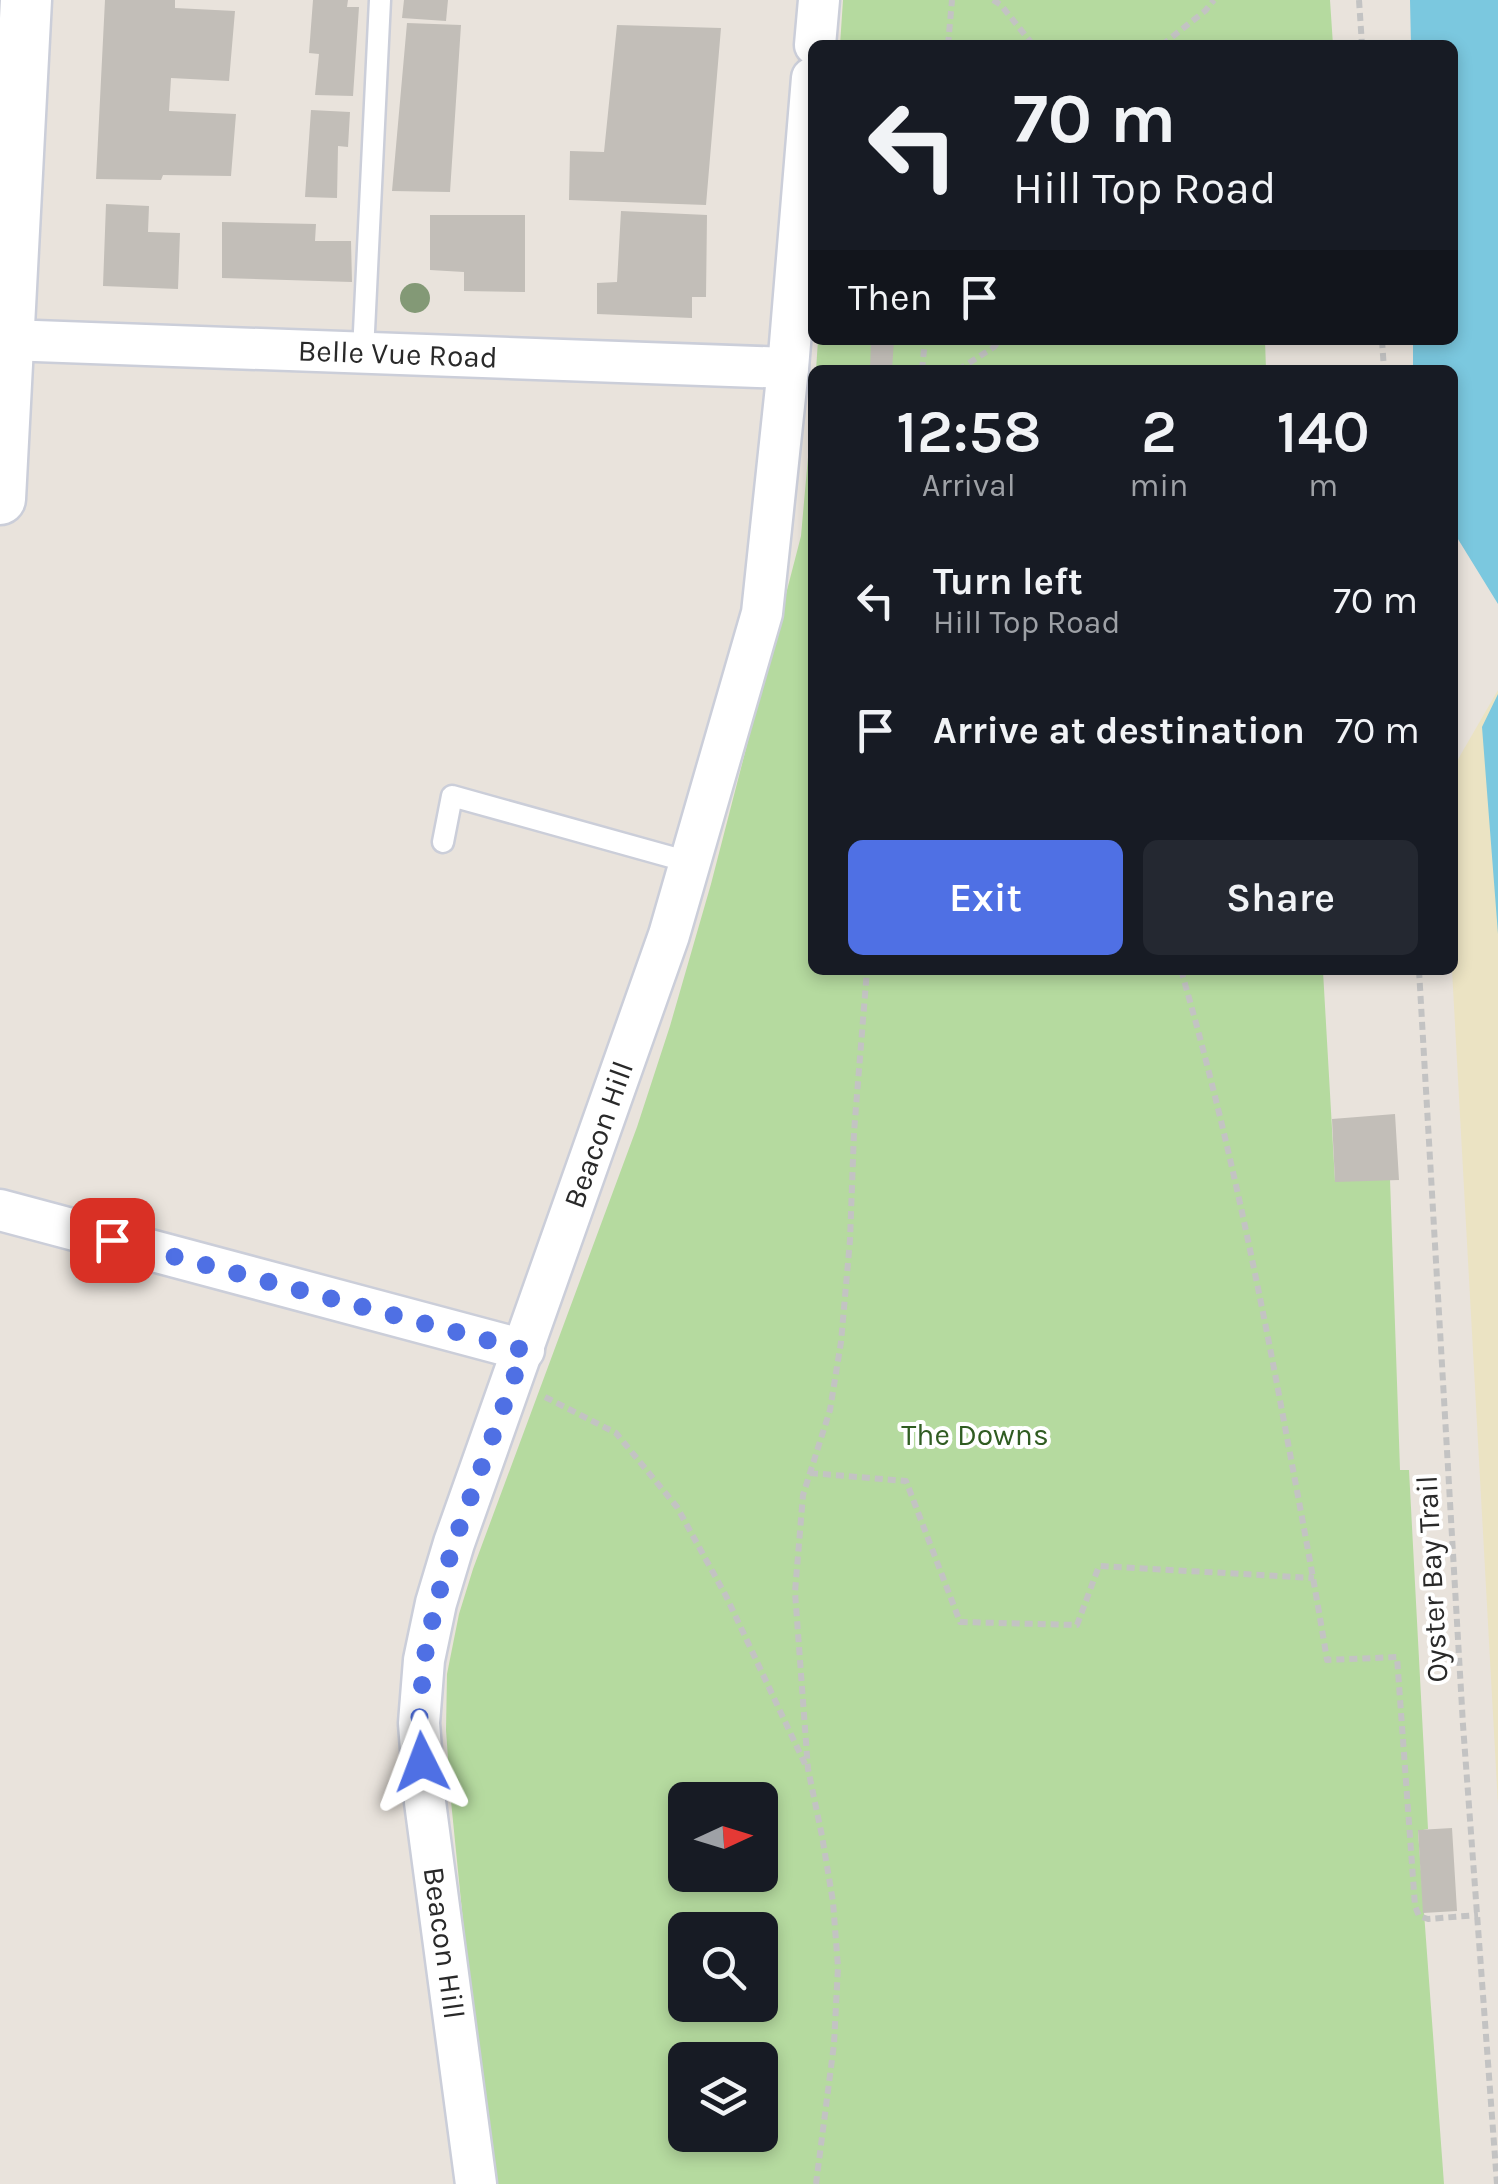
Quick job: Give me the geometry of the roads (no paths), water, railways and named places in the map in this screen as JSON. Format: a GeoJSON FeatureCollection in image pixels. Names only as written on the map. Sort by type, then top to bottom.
{"type":"FeatureCollection","features":[{"type":"Feature","properties":{"kind":"street"},"geometry":{"type":"LineString","coordinates":[[0,499],[8,340],[8,178],[26,0]]}},
{"type":"Feature","properties":{"kind":"street"},"geometry":{"type":"LineString","coordinates":[[815,40],[819,0]]}},
{"type":"Feature","properties":{"kind":"street","name":"Beacon Hill"},"geometry":{"type":"LineString","coordinates":[[476,2184],[425,1802],[419,1723],[424,1660],[454,1543],[669,934],[762,614],[808,126]]}},
{"type":"Feature","properties":{"kind":"street","name":"Belle Vue Road"},"geometry":{"type":"LineString","coordinates":[[8,340],[788,368]]}},
{"type":"Feature","properties":{"kind":"street"},"geometry":{"type":"LineString","coordinates":[[0,1210],[518,1366]]}},
{"type":"Feature","properties":{"kind":"lane"},"geometry":{"type":"LineString","coordinates":[[364,352],[380,0]]}},
{"type":"Feature","properties":{"kind":"lane"},"geometry":{"type":"LineString","coordinates":[[443,842],[452,796],[689,862]]}},
{"type":"Feature","properties":{"kind":"water"},"geometry":{"type":"Polygon","coordinates":[[[1410,0],[1498,0],[1498,604],[1458,539],[1458,365],[1413,365],[1413,345],[1458,345],[1458,40],[1411,40],[1410,0]]]}},
{"type":"Feature","properties":{"kind":"water"},"geometry":{"type":"Polygon","coordinates":[[[1498,694],[1498,934],[1482,727],[1498,694]]]}},
{"type":"Feature","properties":{"kind":"park label","name":"The Downs"},"geometry":{"type":"Point","coordinates":[975,1435]}}]}
